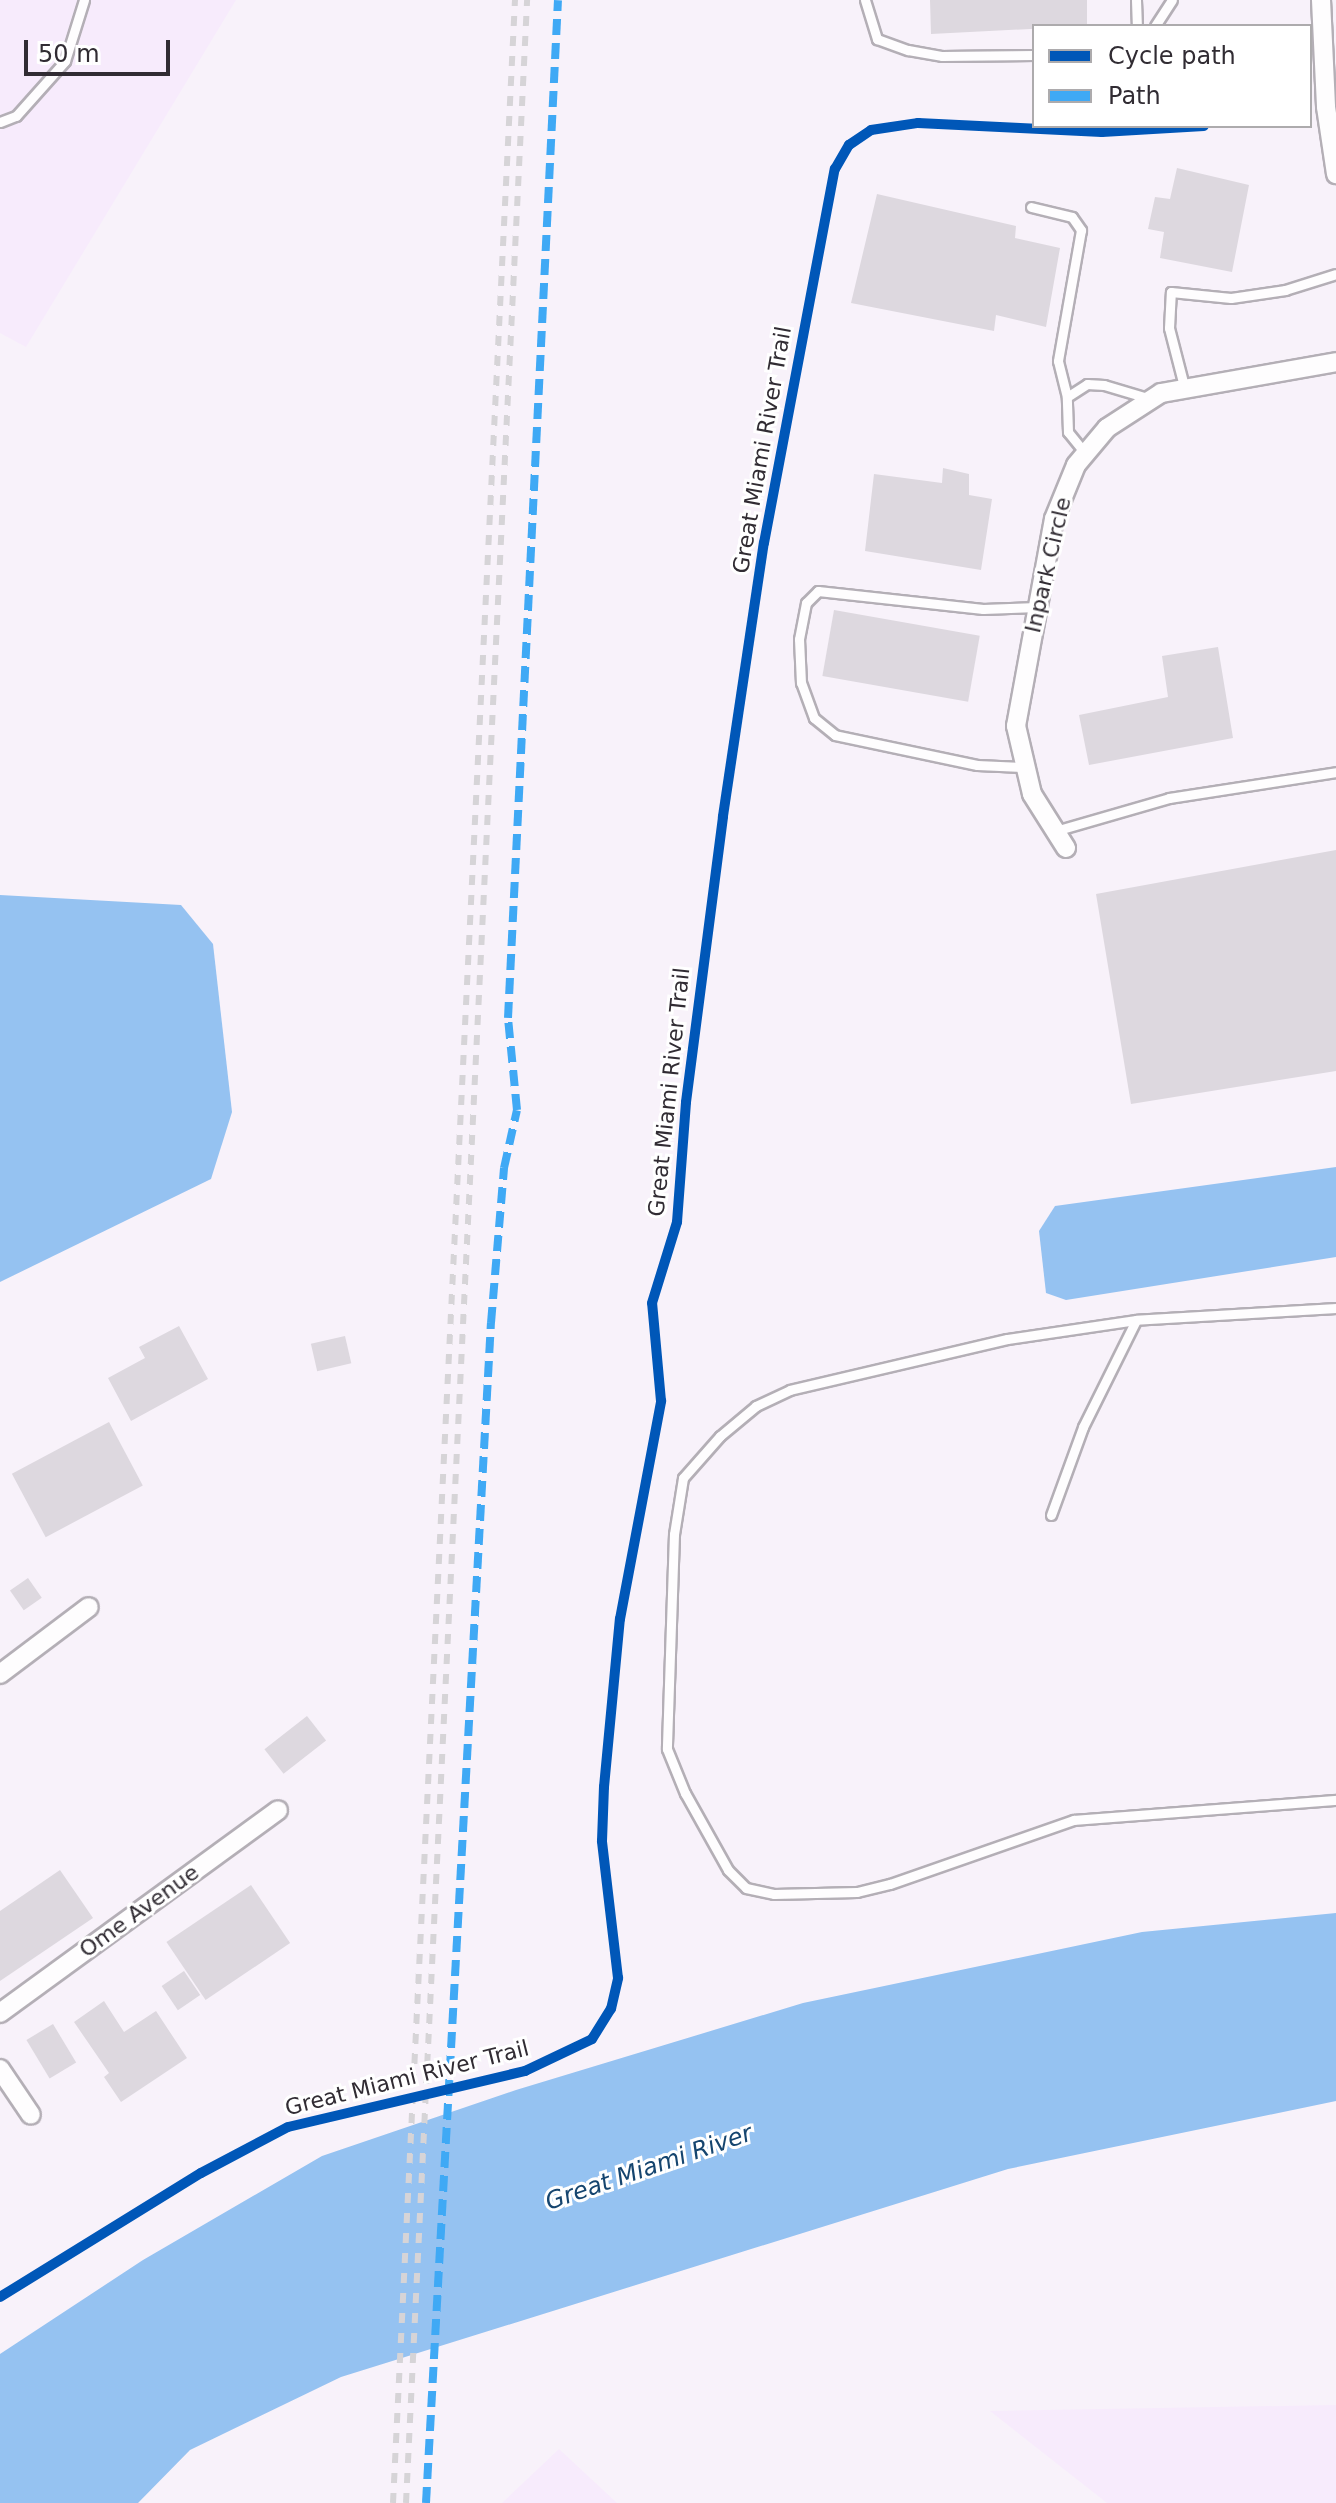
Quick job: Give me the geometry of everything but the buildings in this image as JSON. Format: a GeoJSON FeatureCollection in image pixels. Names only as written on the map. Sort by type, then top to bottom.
{"type":"FeatureCollection","features":[{"type":"Feature","properties":{"kind":"street"},"geometry":{"type":"LineString","coordinates":[[1321,0],[1326,107],[1336,174]]}},
{"type":"Feature","properties":{"kind":"street","name":"Inpark Circle"},"geometry":{"type":"LineString","coordinates":[[1066,848],[1022,767],[1016,726],[1054,519],[1085,453],[1107,428],[1151,399],[1184,386],[1336,362]]}},
{"type":"Feature","properties":{"kind":"street"},"geometry":{"type":"LineString","coordinates":[[0,1674],[89,1607]]}},
{"type":"Feature","properties":{"kind":"street","name":"Ome Avenue"},"geometry":{"type":"LineString","coordinates":[[0,2013],[278,1810]]}},
{"type":"Feature","properties":{"kind":"street"},"geometry":{"type":"LineString","coordinates":[[0,2069],[31,2115]]}},
{"type":"Feature","properties":{"kind":"lane"},"geometry":{"type":"LineString","coordinates":[[0,122],[16,116],[65,61],[84,0]]}},
{"type":"Feature","properties":{"kind":"lane"},"geometry":{"type":"LineString","coordinates":[[865,0],[877,39],[908,50],[942,56],[1032,55]]}},
{"type":"Feature","properties":{"kind":"lane"},"geometry":{"type":"LineString","coordinates":[[1136,0],[1137,24]]}},
{"type":"Feature","properties":{"kind":"lane"},"geometry":{"type":"LineString","coordinates":[[1156,24],[1172,0]]}},
{"type":"Feature","properties":{"kind":"lane"},"geometry":{"type":"LineString","coordinates":[[1031,207],[1072,217],[1081,230],[1058,361],[1067,397],[1068,432],[1085,453]]}},
{"type":"Feature","properties":{"kind":"lane"},"geometry":{"type":"LineString","coordinates":[[1184,386],[1169,328],[1171,292],[1231,298],[1285,290],[1336,274]]}},
{"type":"Feature","properties":{"kind":"lane"},"geometry":{"type":"LineString","coordinates":[[1067,397],[1087,384],[1128,388],[1151,399]]}},
{"type":"Feature","properties":{"kind":"lane"},"geometry":{"type":"LineString","coordinates":[[1022,767],[977,765],[835,735],[814,718],[805,695],[799,639],[806,603],[818,591],[983,609],[1037,607]]}},
{"type":"Feature","properties":{"kind":"lane"},"geometry":{"type":"LineString","coordinates":[[1055,831],[1169,798],[1336,772]]}},
{"type":"Feature","properties":{"kind":"lane"},"geometry":{"type":"LineString","coordinates":[[1336,1308],[1136,1320],[959,1348],[790,1390],[756,1406],[720,1436],[683,1478],[677,1510],[667,1749],[675,1771],[728,1870],[746,1888],[774,1894],[857,1892],[890,1884],[1074,1820],[1336,1800]]}},
{"type":"Feature","properties":{"kind":"lane"},"geometry":{"type":"LineString","coordinates":[[1051,1515],[1083,1427],[1136,1320]]}},
{"type":"Feature","properties":{"kind":"shaded area"},"geometry":{"type":"Polygon","coordinates":[[[0,0],[236,0],[26,347],[0,333],[0,0]]]}},
{"type":"Feature","properties":{"kind":"shaded area"},"geometry":{"type":"Polygon","coordinates":[[[1336,2405],[1336,2503],[1107,2503],[990,2411],[1336,2405]]]}},
{"type":"Feature","properties":{"kind":"shaded area"},"geometry":{"type":"Polygon","coordinates":[[[559,2449],[617,2503],[502,2503],[559,2449]]]}},
{"type":"Feature","properties":{"kind":"water"},"geometry":{"type":"Polygon","coordinates":[[[0,895],[181,905],[213,944],[232,1112],[211,1179],[0,1282],[0,895]]]}},
{"type":"Feature","properties":{"kind":"water"},"geometry":{"type":"Polygon","coordinates":[[[1336,1167],[1336,1257],[1066,1300],[1046,1293],[1039,1231],[1055,1206],[1336,1167]]]}},
{"type":"Feature","properties":{"kind":"water","name":"Great Miami River"},"geometry":{"type":"Polygon","coordinates":[[[1336,1913],[1336,2101],[1008,2169],[341,2377],[190,2450],[138,2503],[0,2503],[0,2354],[143,2260],[322,2156],[516,2090],[803,2003],[1142,1932],[1336,1913]]]}},
{"type":"Feature","properties":{"kind":"railway"},"geometry":{"type":"LineString","coordinates":[[393,2503],[515,0]]}},
{"type":"Feature","properties":{"kind":"railway"},"geometry":{"type":"LineString","coordinates":[[406,2503],[527,0]]}},
{"type":"Feature","properties":{"kind":"marked path"},"geometry":{"type":"LineString","coordinates":[[426,2503],[491,1323],[504,1168],[517,1110],[508,1018],[558,0]]}},
{"type":"Feature","properties":{"kind":"cycle path","name":"Great Miami River Trail"},"geometry":{"type":"LineString","coordinates":[[0,2297],[201,2173],[288,2127],[525,2071],[592,2039],[611,2009],[618,1978],[602,1841],[604,1787],[620,1619],[661,1401],[652,1303],[677,1222],[686,1102],[723,816],[764,543],[835,169],[849,145],[871,130],[918,123],[1102,132],[1170,128]]}}]}
